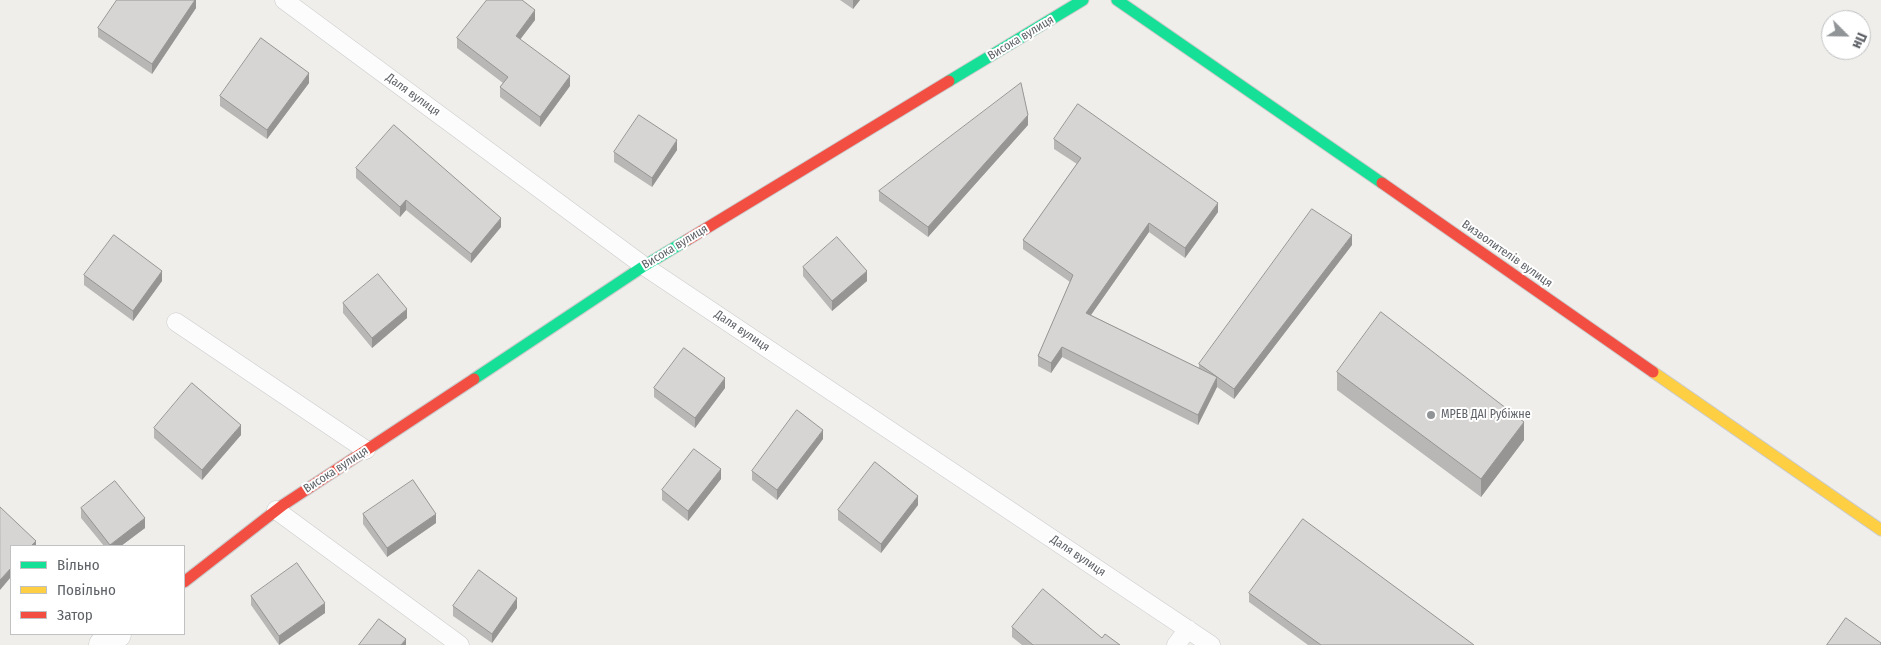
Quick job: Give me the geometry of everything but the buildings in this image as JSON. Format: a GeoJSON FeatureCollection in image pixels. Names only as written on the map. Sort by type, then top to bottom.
{"type":"FeatureCollection","features":[{"type":"Feature","properties":{"kind":"street","name":"Висока вулиця"},"geometry":{"type":"LineString","coordinates":[[185,581],[276,510],[644,266],[1083,0]]}},
{"type":"Feature","properties":{"kind":"street","name":"Визволителів вулиця"},"geometry":{"type":"LineString","coordinates":[[1117,0],[1881,530]]}},
{"type":"Feature","properties":{"kind":"street"},"geometry":{"type":"LineString","coordinates":[[103,645],[116,635]]}},
{"type":"Feature","properties":{"kind":"lane","name":"Даля вулиця"},"geometry":{"type":"LineString","coordinates":[[284,0],[644,266],[1211,645]]}},
{"type":"Feature","properties":{"kind":"lane"},"geometry":{"type":"LineString","coordinates":[[176,322],[366,450]]}},
{"type":"Feature","properties":{"kind":"lane"},"geometry":{"type":"LineString","coordinates":[[276,510],[460,645]]}},
{"type":"Feature","properties":{"kind":"lane"},"geometry":{"type":"LineString","coordinates":[[1176,645],[1188,629]]}},
{"type":"Feature","properties":{"kind":"traffic: fast"},"geometry":{"type":"LineString","coordinates":[[949,81],[1083,0]]}},
{"type":"Feature","properties":{"kind":"traffic: fast"},"geometry":{"type":"LineString","coordinates":[[1117,0],[1382,183]]}},
{"type":"Feature","properties":{"kind":"traffic: fast"},"geometry":{"type":"LineString","coordinates":[[474,379],[644,266],[687,240]]}},
{"type":"Feature","properties":{"kind":"traffic: slow"},"geometry":{"type":"LineString","coordinates":[[1653,372],[1881,530]]}},
{"type":"Feature","properties":{"kind":"traffic: jam"},"geometry":{"type":"LineString","coordinates":[[687,240],[949,81]]}},
{"type":"Feature","properties":{"kind":"traffic: jam"},"geometry":{"type":"LineString","coordinates":[[1382,183],[1653,372]]}},
{"type":"Feature","properties":{"kind":"traffic: jam"},"geometry":{"type":"LineString","coordinates":[[185,581],[283,505],[474,379]]}},
{"type":"Feature","properties":{"kind":"place","name":"МРЕВ ДАІ Рубіжне"},"geometry":{"type":"Point","coordinates":[1431,415]}}]}
